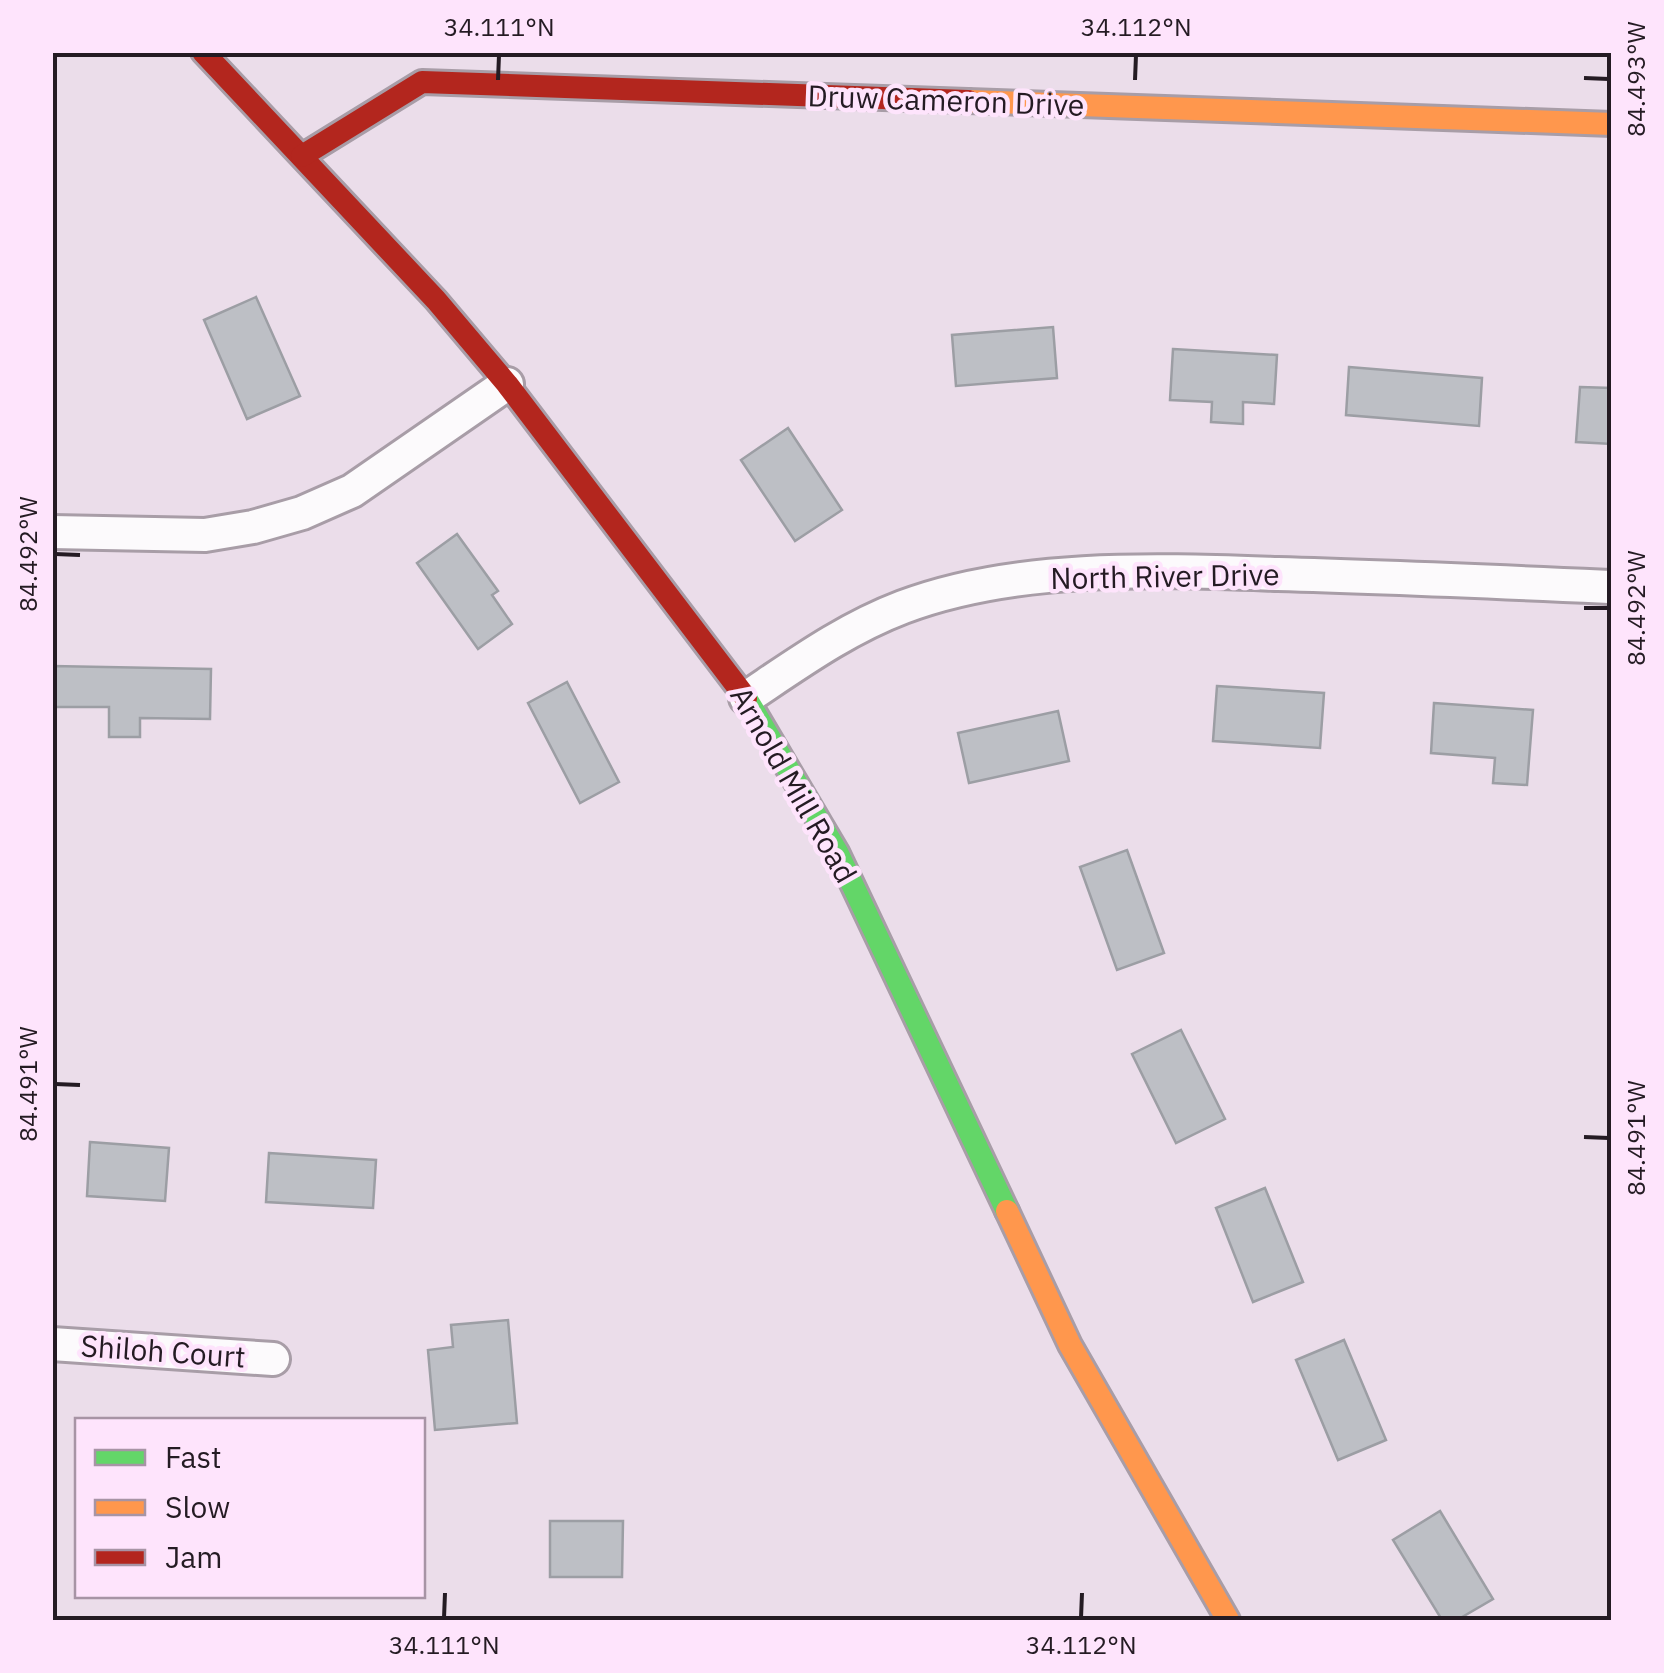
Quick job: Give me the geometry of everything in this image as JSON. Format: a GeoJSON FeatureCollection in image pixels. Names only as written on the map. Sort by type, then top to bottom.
{"type":"FeatureCollection","features":[{"type":"Feature","properties":{"kind":"main road","name":"Arnold Mill Road"},"geometry":{"type":"LineString","coordinates":[[203,52],[436,300],[506,384],[746,698],[837,852],[1070,1344],[1228,1620]]}},
{"type":"Feature","properties":{"kind":"main road","name":"Druw Cameron Drive"},"geometry":{"type":"LineString","coordinates":[[302,156],[422,82],[1612,124]]}},
{"type":"Feature","properties":{"kind":"street"},"geometry":{"type":"LineString","coordinates":[[52,532],[204,534],[253,527],[302,512],[352,492],[506,384]]}},
{"type":"Feature","properties":{"kind":"street","name":"North River Drive"},"geometry":{"type":"LineString","coordinates":[[746,698],[836,638],[903,607],[960,590],[1046,578],[1160,570],[1612,587]]}},
{"type":"Feature","properties":{"kind":"street","name":"Shiloh Court"},"geometry":{"type":"LineString","coordinates":[[52,1344],[272,1359]]}},
{"type":"Feature","properties":{"kind":"building"},"geometry":{"type":"Polygon","coordinates":[[[256,297],[300,396],[247,419],[204,320],[256,297]]]}},
{"type":"Feature","properties":{"kind":"building"},"geometry":{"type":"Polygon","coordinates":[[[1053,327],[1057,378],[956,386],[952,335],[1053,327]]]}},
{"type":"Feature","properties":{"kind":"building"},"geometry":{"type":"Polygon","coordinates":[[[1173,349],[1277,355],[1274,404],[1243,402],[1243,424],[1211,422],[1212,402],[1170,400],[1173,349]]]}},
{"type":"Feature","properties":{"kind":"building"},"geometry":{"type":"Polygon","coordinates":[[[1349,367],[1482,378],[1479,426],[1346,415],[1349,367]]]}},
{"type":"Feature","properties":{"kind":"building"},"geometry":{"type":"Polygon","coordinates":[[[1580,387],[1612,388],[1612,444],[1576,442],[1580,387]]]}},
{"type":"Feature","properties":{"kind":"building"},"geometry":{"type":"Polygon","coordinates":[[[788,428],[842,510],[795,541],[741,460],[788,428]]]}},
{"type":"Feature","properties":{"kind":"building"},"geometry":{"type":"Polygon","coordinates":[[[457,534],[498,591],[492,595],[512,624],[478,649],[417,563],[457,534]]]}},
{"type":"Feature","properties":{"kind":"building"},"geometry":{"type":"Polygon","coordinates":[[[52,666],[211,669],[210,719],[140,718],[140,737],[109,737],[109,707],[52,707],[52,666]]]}},
{"type":"Feature","properties":{"kind":"building"},"geometry":{"type":"Polygon","coordinates":[[[567,682],[619,782],[580,803],[528,703],[567,682]]]}},
{"type":"Feature","properties":{"kind":"building"},"geometry":{"type":"Polygon","coordinates":[[[1217,686],[1324,693],[1320,748],[1213,741],[1217,686]]]}},
{"type":"Feature","properties":{"kind":"building"},"geometry":{"type":"Polygon","coordinates":[[[1434,703],[1533,710],[1527,785],[1493,783],[1495,758],[1431,753],[1434,703]]]}},
{"type":"Feature","properties":{"kind":"building"},"geometry":{"type":"Polygon","coordinates":[[[1058,711],[1069,761],[969,783],[958,733],[1058,711]]]}},
{"type":"Feature","properties":{"kind":"building"},"geometry":{"type":"Polygon","coordinates":[[[1127,850],[1164,953],[1117,970],[1080,867],[1127,850]]]}},
{"type":"Feature","properties":{"kind":"building"},"geometry":{"type":"Polygon","coordinates":[[[1181,1030],[1225,1119],[1176,1143],[1132,1054],[1181,1030]]]}},
{"type":"Feature","properties":{"kind":"building"},"geometry":{"type":"Polygon","coordinates":[[[90,1142],[169,1148],[165,1201],[87,1196],[90,1142]]]}},
{"type":"Feature","properties":{"kind":"building"},"geometry":{"type":"Polygon","coordinates":[[[269,1153],[376,1160],[373,1208],[266,1202],[269,1153]]]}},
{"type":"Feature","properties":{"kind":"building"},"geometry":{"type":"Polygon","coordinates":[[[1265,1188],[1303,1282],[1253,1302],[1216,1208],[1265,1188]]]}},
{"type":"Feature","properties":{"kind":"building"},"geometry":{"type":"Polygon","coordinates":[[[508,1320],[517,1423],[435,1430],[428,1350],[453,1347],[451,1325],[508,1320]]]}},
{"type":"Feature","properties":{"kind":"building"},"geometry":{"type":"Polygon","coordinates":[[[1344,1340],[1386,1440],[1338,1460],[1296,1360],[1344,1340]]]}},
{"type":"Feature","properties":{"kind":"building"},"geometry":{"type":"Polygon","coordinates":[[[1440,1511],[1493,1599],[1457,1620],[1442,1620],[1393,1540],[1440,1511]]]}},
{"type":"Feature","properties":{"kind":"building"},"geometry":{"type":"Polygon","coordinates":[[[550,1521],[623,1521],[622,1577],[550,1577],[550,1521]]]}},
{"type":"Feature","properties":{"kind":"traffic: fast"},"geometry":{"type":"LineString","coordinates":[[746,698],[837,852],[1007,1211]]}},
{"type":"Feature","properties":{"kind":"traffic: slow"},"geometry":{"type":"LineString","coordinates":[[968,101],[1612,124]]}},
{"type":"Feature","properties":{"kind":"traffic: slow"},"geometry":{"type":"LineString","coordinates":[[1007,1211],[1070,1345],[1228,1620]]}},
{"type":"Feature","properties":{"kind":"traffic: jam"},"geometry":{"type":"LineString","coordinates":[[203,52],[436,300],[507,384],[746,698]]}},
{"type":"Feature","properties":{"kind":"traffic: jam"},"geometry":{"type":"LineString","coordinates":[[302,156],[422,82],[968,101]]}}]}
